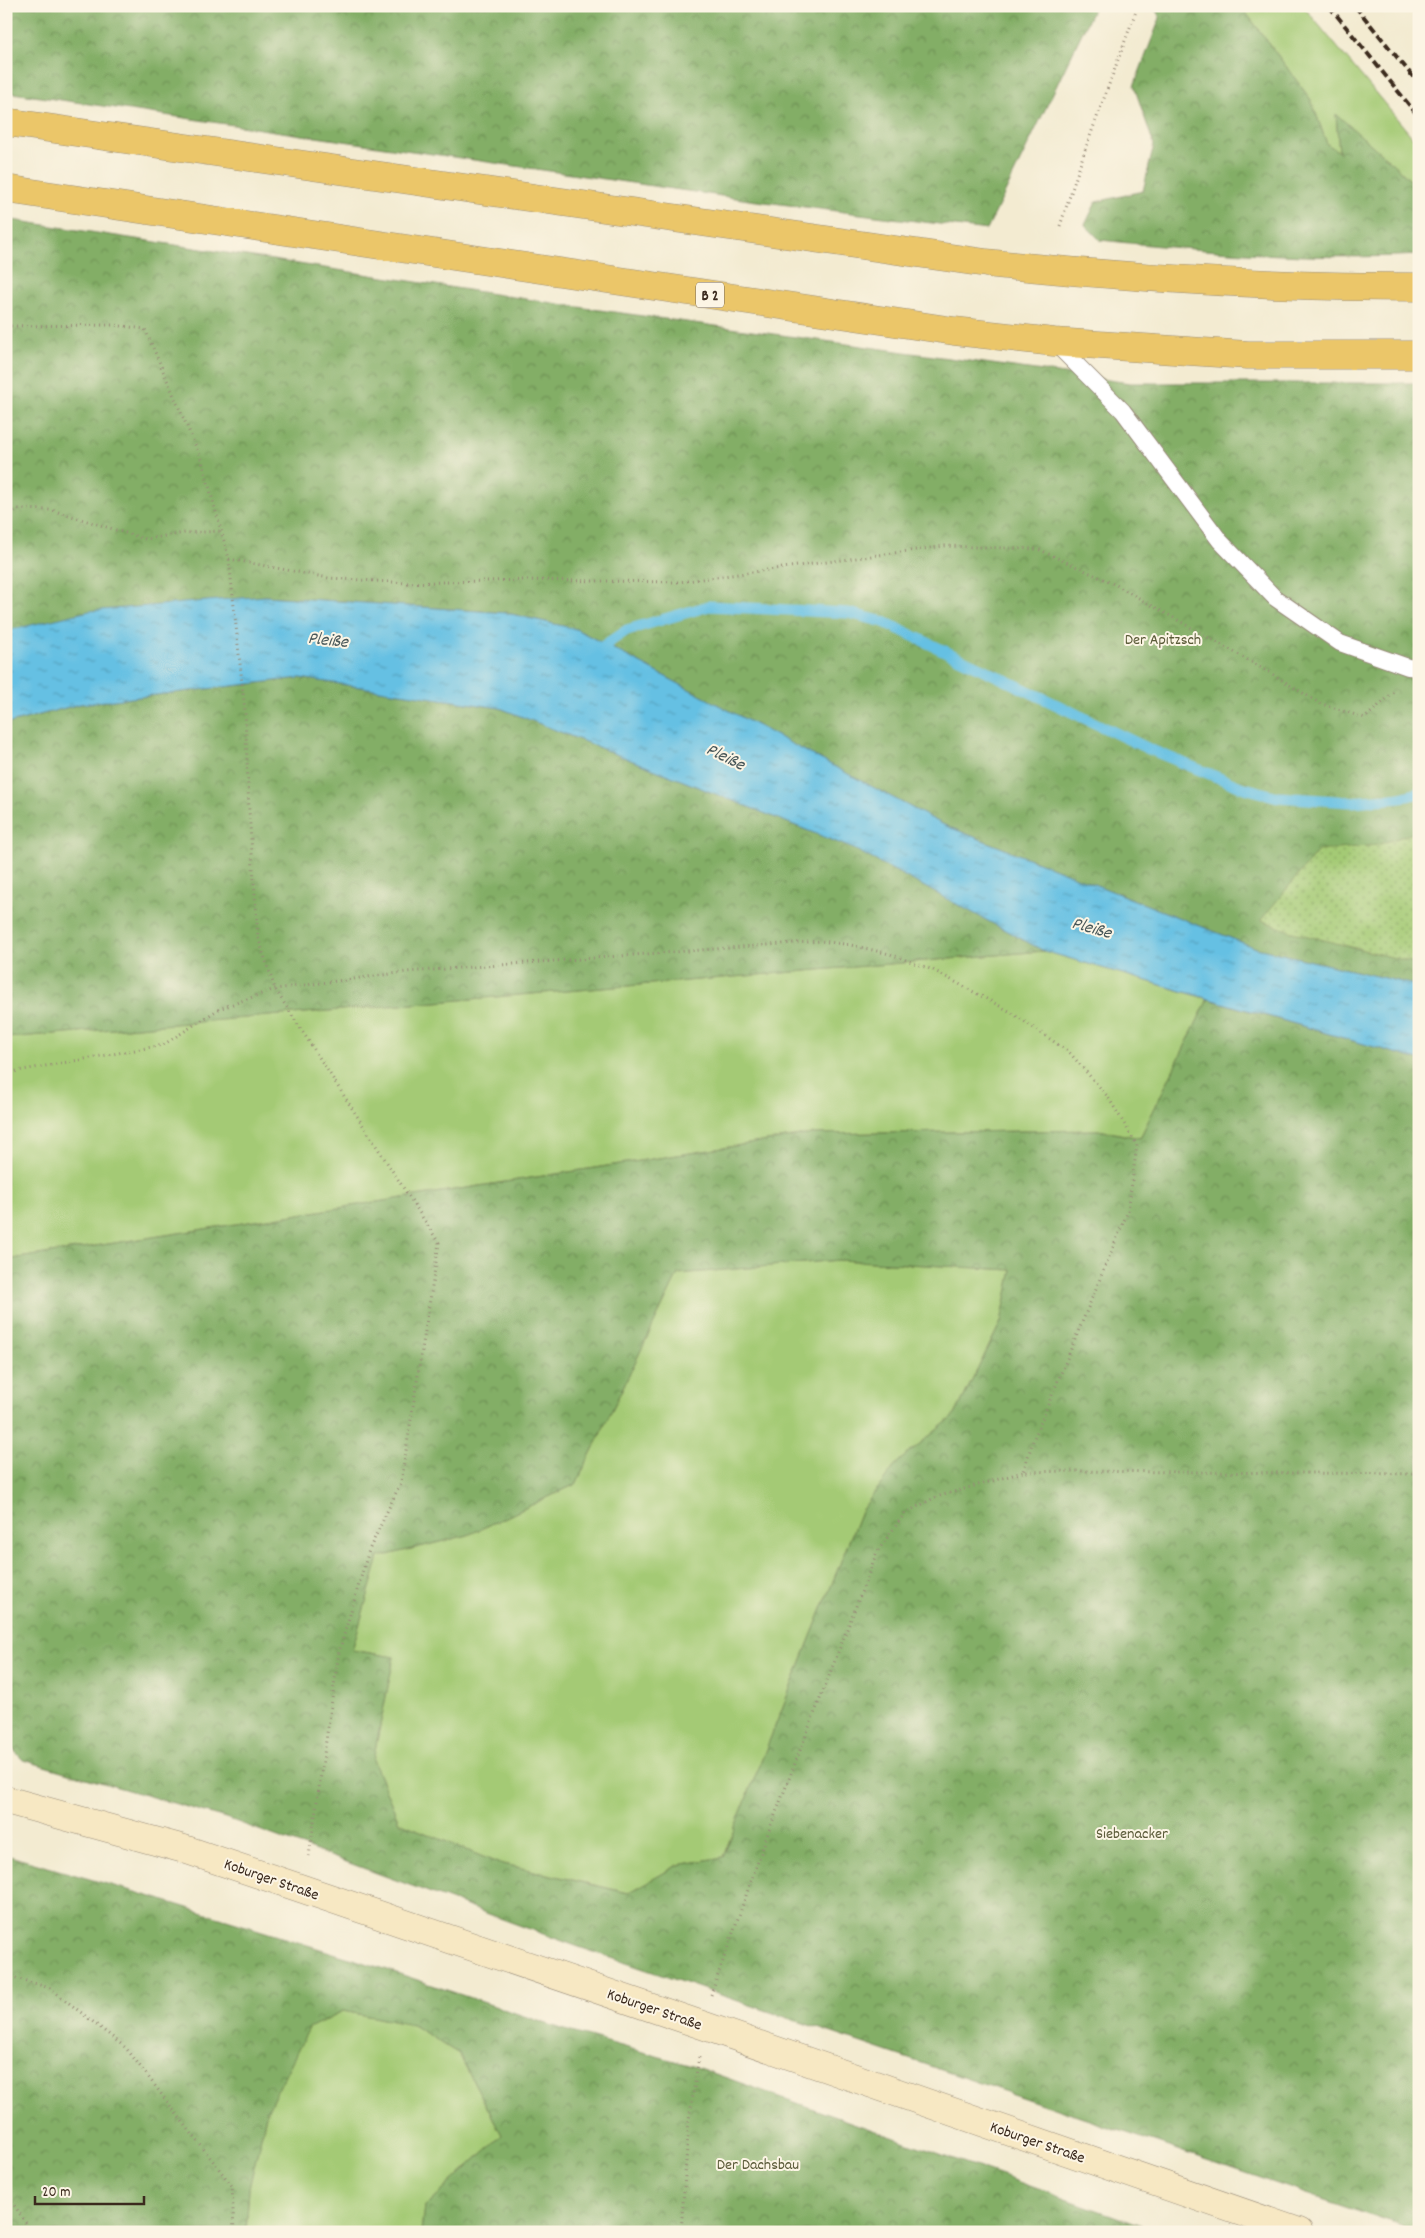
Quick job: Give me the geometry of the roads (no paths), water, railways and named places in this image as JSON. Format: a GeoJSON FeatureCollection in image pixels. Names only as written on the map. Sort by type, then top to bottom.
{"type":"FeatureCollection","features":[{"type":"Feature","properties":{"kind":"highway"},"geometry":{"type":"LineString","coordinates":[[6,122],[986,263],[1063,271],[1249,284],[1419,287]]}},
{"type":"Feature","properties":{"kind":"highway","name":"B 2"},"geometry":{"type":"LineString","coordinates":[[6,189],[954,331],[1054,342],[1248,355],[1419,355]]}},
{"type":"Feature","properties":{"kind":"main road","name":"Koburger Straße"},"geometry":{"type":"LineString","coordinates":[[6,1800],[184,1849],[706,2026],[1299,2232]]}},
{"type":"Feature","properties":{"kind":"lane"},"geometry":{"type":"LineString","coordinates":[[1054,342],[1123,411],[1220,541],[1275,598],[1340,643],[1413,667]]}},
{"type":"Feature","properties":{"kind":"water","name":"Pleiße"},"geometry":{"type":"Polygon","coordinates":[[[265,596],[507,613],[576,629],[944,825],[1256,948],[1419,986],[1419,1060],[1044,951],[854,849],[500,708],[300,678],[80,704],[6,724],[6,631],[89,611],[265,596]]]}},
{"type":"Feature","properties":{"kind":"waterway"},"geometry":{"type":"LineString","coordinates":[[593,653],[627,630],[709,606],[849,613],[884,622],[1149,749],[1241,787],[1278,797],[1351,802],[1400,798],[1419,793]]}},
{"type":"Feature","properties":{"kind":"railway"},"geometry":{"type":"LineString","coordinates":[[1329,6],[1419,117]]}},
{"type":"Feature","properties":{"kind":"railway"},"geometry":{"type":"LineString","coordinates":[[1355,6],[1419,84]]}},
{"type":"Feature","properties":{"kind":"park label","name":"Der Apitzsch"},"geometry":{"type":"Point","coordinates":[1163,638]}},
{"type":"Feature","properties":{"kind":"park label","name":"Siebenacker"},"geometry":{"type":"Point","coordinates":[1132,1832]}},
{"type":"Feature","properties":{"kind":"park label","name":"Der Dachsbau"},"geometry":{"type":"Point","coordinates":[758,2163]}}]}
